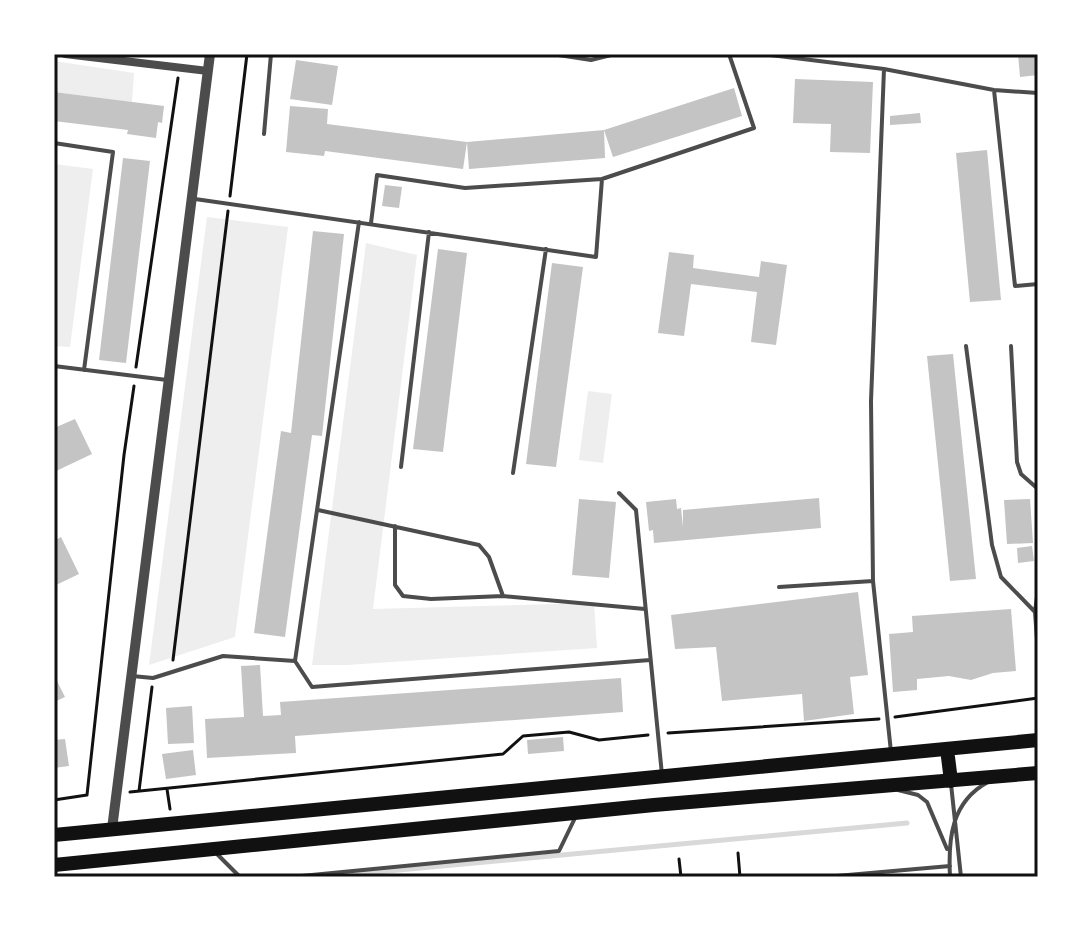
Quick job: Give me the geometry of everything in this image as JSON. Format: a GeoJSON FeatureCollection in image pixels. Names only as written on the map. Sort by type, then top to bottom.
{"type":"FeatureCollection","features":[{"type":"Feature","properties":{"kind":"main road"},"geometry":{"type":"LineString","coordinates":[[54,835],[1038,740]]}},
{"type":"Feature","properties":{"kind":"main road"},"geometry":{"type":"LineString","coordinates":[[947,749],[951,781]]}},
{"type":"Feature","properties":{"kind":"main road"},"geometry":{"type":"LineString","coordinates":[[54,865],[577,813],[1038,773]]}},
{"type":"Feature","properties":{"kind":"main road"},"geometry":{"type":"LineString","coordinates":[[112,829],[113,858]]}},
{"type":"Feature","properties":{"kind":"street"},"geometry":{"type":"LineString","coordinates":[[65,54],[208,71]]}},
{"type":"Feature","properties":{"kind":"street"},"geometry":{"type":"LineString","coordinates":[[112,829],[210,54]]}},
{"type":"Feature","properties":{"kind":"lane"},"geometry":{"type":"LineString","coordinates":[[264,134],[271,54]]}},
{"type":"Feature","properties":{"kind":"lane"},"geometry":{"type":"LineString","coordinates":[[552,54],[591,60],[615,54]]}},
{"type":"Feature","properties":{"kind":"lane"},"geometry":{"type":"LineString","coordinates":[[371,223],[377,175],[465,188],[602,179],[754,128],[729,54]]}},
{"type":"Feature","properties":{"kind":"lane"},"geometry":{"type":"LineString","coordinates":[[762,54],[884,69],[994,90],[1038,93]]}},
{"type":"Feature","properties":{"kind":"lane"},"geometry":{"type":"LineString","coordinates":[[884,69],[871,401],[873,581],[891,755]]}},
{"type":"Feature","properties":{"kind":"lane"},"geometry":{"type":"LineString","coordinates":[[994,90],[1015,286],[1038,284]]}},
{"type":"Feature","properties":{"kind":"lane"},"geometry":{"type":"LineString","coordinates":[[54,143],[113,152],[84,370]]}},
{"type":"Feature","properties":{"kind":"lane"},"geometry":{"type":"LineString","coordinates":[[192,198],[596,257],[602,179]]}},
{"type":"Feature","properties":{"kind":"lane"},"geometry":{"type":"LineString","coordinates":[[359,222],[295,661],[312,687],[650,660]]}},
{"type":"Feature","properties":{"kind":"lane"},"geometry":{"type":"LineString","coordinates":[[401,467],[429,232]]}},
{"type":"Feature","properties":{"kind":"lane"},"geometry":{"type":"LineString","coordinates":[[513,473],[546,249]]}},
{"type":"Feature","properties":{"kind":"lane"},"geometry":{"type":"LineString","coordinates":[[966,346],[992,545],[1001,577],[1035,612]]}},
{"type":"Feature","properties":{"kind":"lane"},"geometry":{"type":"LineString","coordinates":[[1011,346],[1017,462],[1021,474],[1038,489]]}},
{"type":"Feature","properties":{"kind":"lane"},"geometry":{"type":"LineString","coordinates":[[54,366],[169,381]]}},
{"type":"Feature","properties":{"kind":"lane"},"geometry":{"type":"LineString","coordinates":[[619,493],[636,510],[662,776]]}},
{"type":"Feature","properties":{"kind":"lane"},"geometry":{"type":"LineString","coordinates":[[318,510],[479,545],[489,557],[503,596]]}},
{"type":"Feature","properties":{"kind":"lane"},"geometry":{"type":"LineString","coordinates":[[395,526],[395,585],[403,596],[431,599],[503,596],[645,609]]}},
{"type":"Feature","properties":{"kind":"lane"},"geometry":{"type":"LineString","coordinates":[[779,587],[873,581]]}},
{"type":"Feature","properties":{"kind":"lane"},"geometry":{"type":"LineString","coordinates":[[1038,589],[1035,612],[1038,653]]}},
{"type":"Feature","properties":{"kind":"lane"},"geometry":{"type":"LineString","coordinates":[[132,676],[153,678],[223,656],[295,661]]}},
{"type":"Feature","properties":{"kind":"lane"},"geometry":{"type":"LineString","coordinates":[[948,851],[956,816],[967,798],[997,777]]}},
{"type":"Feature","properties":{"kind":"lane"},"geometry":{"type":"LineString","coordinates":[[951,781],[961,877]]}},
{"type":"Feature","properties":{"kind":"lane"},"geometry":{"type":"LineString","coordinates":[[885,785],[918,795],[927,802],[942,831],[948,851],[950,877]]}},
{"type":"Feature","properties":{"kind":"lane"},"geometry":{"type":"LineString","coordinates":[[291,877],[559,851],[577,813]]}},
{"type":"Feature","properties":{"kind":"lane"},"geometry":{"type":"LineString","coordinates":[[213,850],[240,877]]}},
{"type":"Feature","properties":{"kind":"lane"},"geometry":{"type":"LineString","coordinates":[[825,877],[950,866]]}},
{"type":"Feature","properties":{"kind":"path"},"geometry":{"type":"LineString","coordinates":[[172,672],[247,54]]}},
{"type":"Feature","properties":{"kind":"path"},"geometry":{"type":"LineString","coordinates":[[54,800],[87,795],[124,455],[180,68]]}},
{"type":"Feature","properties":{"kind":"path"},"geometry":{"type":"LineString","coordinates":[[139,791],[153,678]]}},
{"type":"Feature","properties":{"kind":"path"},"geometry":{"type":"LineString","coordinates":[[117,792],[503,754],[523,736],[569,732],[599,740],[886,718],[1038,698]]}},
{"type":"Feature","properties":{"kind":"path"},"geometry":{"type":"LineString","coordinates":[[167,788],[170,809]]}},
{"type":"Feature","properties":{"kind":"path"},"geometry":{"type":"LineString","coordinates":[[738,853],[740,877]]}},
{"type":"Feature","properties":{"kind":"path"},"geometry":{"type":"LineString","coordinates":[[679,859],[681,877]]}},
{"type":"Feature","properties":{"kind":"shaded area"},"geometry":{"type":"Polygon","coordinates":[[[54,61],[134,73],[132,102],[54,92],[54,61]]]}},
{"type":"Feature","properties":{"kind":"shaded area"},"geometry":{"type":"Polygon","coordinates":[[[54,164],[93,169],[70,347],[54,346],[54,164]]]}},
{"type":"Feature","properties":{"kind":"shaded area"},"geometry":{"type":"Polygon","coordinates":[[[207,217],[288,227],[235,637],[149,665],[207,217]]]}},
{"type":"Feature","properties":{"kind":"shaded area"},"geometry":{"type":"Polygon","coordinates":[[[366,243],[417,255],[373,609],[594,603],[597,648],[312,665],[366,243]]]}},
{"type":"Feature","properties":{"kind":"shaded area"},"geometry":{"type":"Polygon","coordinates":[[[588,391],[612,394],[603,463],[579,460],[588,391]]]}},
{"type":"Feature","properties":{"kind":"building"},"geometry":{"type":"Polygon","coordinates":[[[1018,54],[1038,54],[1038,75],[1020,77],[1018,54]]]}},
{"type":"Feature","properties":{"kind":"building"},"geometry":{"type":"Polygon","coordinates":[[[296,60],[338,66],[332,105],[290,99],[296,60]]]}},
{"type":"Feature","properties":{"kind":"building"},"geometry":{"type":"Polygon","coordinates":[[[795,79],[873,82],[870,153],[830,152],[831,124],[793,123],[795,79]]]}},
{"type":"Feature","properties":{"kind":"building"},"geometry":{"type":"Polygon","coordinates":[[[734,88],[742,116],[613,157],[604,130],[734,88]]]}},
{"type":"Feature","properties":{"kind":"building"},"geometry":{"type":"Polygon","coordinates":[[[54,92],[164,106],[162,123],[158,122],[156,138],[127,134],[128,130],[54,121],[54,92]]]}},
{"type":"Feature","properties":{"kind":"building"},"geometry":{"type":"Polygon","coordinates":[[[290,106],[328,109],[327,124],[467,142],[463,169],[325,151],[324,156],[286,152],[290,106]]]}},
{"type":"Feature","properties":{"kind":"building"},"geometry":{"type":"Polygon","coordinates":[[[920,113],[921,123],[890,125],[890,116],[920,113]]]}},
{"type":"Feature","properties":{"kind":"building"},"geometry":{"type":"Polygon","coordinates":[[[604,130],[605,158],[469,169],[467,142],[604,130]]]}},
{"type":"Feature","properties":{"kind":"building"},"geometry":{"type":"Polygon","coordinates":[[[987,150],[1001,300],[970,302],[956,153],[987,150]]]}},
{"type":"Feature","properties":{"kind":"building"},"geometry":{"type":"Polygon","coordinates":[[[123,158],[150,161],[126,363],[99,360],[123,158]]]}},
{"type":"Feature","properties":{"kind":"building"},"geometry":{"type":"Polygon","coordinates":[[[385,185],[402,187],[399,208],[382,206],[385,185]]]}},
{"type":"Feature","properties":{"kind":"building"},"geometry":{"type":"Polygon","coordinates":[[[313,231],[344,234],[322,436],[312,435],[285,637],[254,633],[281,431],[291,433],[313,231]]]}},
{"type":"Feature","properties":{"kind":"building"},"geometry":{"type":"Polygon","coordinates":[[[438,249],[467,253],[443,452],[413,449],[438,249]]]}},
{"type":"Feature","properties":{"kind":"building"},"geometry":{"type":"Polygon","coordinates":[[[669,252],[694,255],[693,268],[759,277],[761,261],[787,265],[776,345],[751,342],[757,292],[691,284],[684,336],[658,333],[669,252]]]}},
{"type":"Feature","properties":{"kind":"building"},"geometry":{"type":"Polygon","coordinates":[[[552,263],[583,267],[556,467],[526,464],[552,263]]]}},
{"type":"Feature","properties":{"kind":"building"},"geometry":{"type":"Polygon","coordinates":[[[953,354],[976,579],[950,581],[927,356],[953,354]]]}},
{"type":"Feature","properties":{"kind":"building"},"geometry":{"type":"Polygon","coordinates":[[[75,419],[92,454],[54,472],[54,428],[75,419]]]}},
{"type":"Feature","properties":{"kind":"building"},"geometry":{"type":"Polygon","coordinates":[[[819,498],[821,528],[654,543],[653,530],[649,531],[646,502],[676,499],[677,509],[681,508],[683,527],[683,510],[819,498]]]}},
{"type":"Feature","properties":{"kind":"building"},"geometry":{"type":"Polygon","coordinates":[[[579,499],[616,502],[609,578],[572,575],[579,499]]]}},
{"type":"Feature","properties":{"kind":"building"},"geometry":{"type":"Polygon","coordinates":[[[1030,499],[1033,543],[1007,544],[1004,500],[1030,499]]]}},
{"type":"Feature","properties":{"kind":"building"},"geometry":{"type":"Polygon","coordinates":[[[61,537],[79,574],[54,586],[54,541],[61,537]]]}},
{"type":"Feature","properties":{"kind":"building"},"geometry":{"type":"Polygon","coordinates":[[[1032,546],[1034,561],[1018,563],[1017,548],[1032,546]]]}},
{"type":"Feature","properties":{"kind":"building"},"geometry":{"type":"Polygon","coordinates":[[[858,592],[868,675],[850,677],[854,714],[804,721],[802,694],[722,701],[716,647],[675,649],[671,615],[858,592]]]}},
{"type":"Feature","properties":{"kind":"building"},"geometry":{"type":"Polygon","coordinates":[[[1011,609],[1016,671],[993,673],[971,680],[949,676],[917,679],[917,690],[893,692],[889,634],[913,632],[912,616],[1011,609]]]}},
{"type":"Feature","properties":{"kind":"building"},"geometry":{"type":"Polygon","coordinates":[[[260,665],[263,716],[281,715],[280,702],[621,678],[623,712],[295,736],[296,753],[207,758],[205,719],[244,717],[241,666],[260,665]]]}},
{"type":"Feature","properties":{"kind":"building"},"geometry":{"type":"Polygon","coordinates":[[[54,675],[65,697],[54,702],[54,675]]]}},
{"type":"Feature","properties":{"kind":"building"},"geometry":{"type":"Polygon","coordinates":[[[192,706],[194,743],[168,744],[166,708],[192,706]]]}},
{"type":"Feature","properties":{"kind":"building"},"geometry":{"type":"Polygon","coordinates":[[[563,737],[564,751],[528,754],[527,740],[563,737]]]}},
{"type":"Feature","properties":{"kind":"building"},"geometry":{"type":"Polygon","coordinates":[[[65,739],[69,766],[54,768],[54,740],[65,739]]]}},
{"type":"Feature","properties":{"kind":"building"},"geometry":{"type":"Polygon","coordinates":[[[193,750],[196,775],[166,779],[162,754],[193,750]]]}},
{"type":"Feature","properties":{"kind":"waterway"},"geometry":{"type":"LineString","coordinates":[[323,877],[907,823]]}}]}
